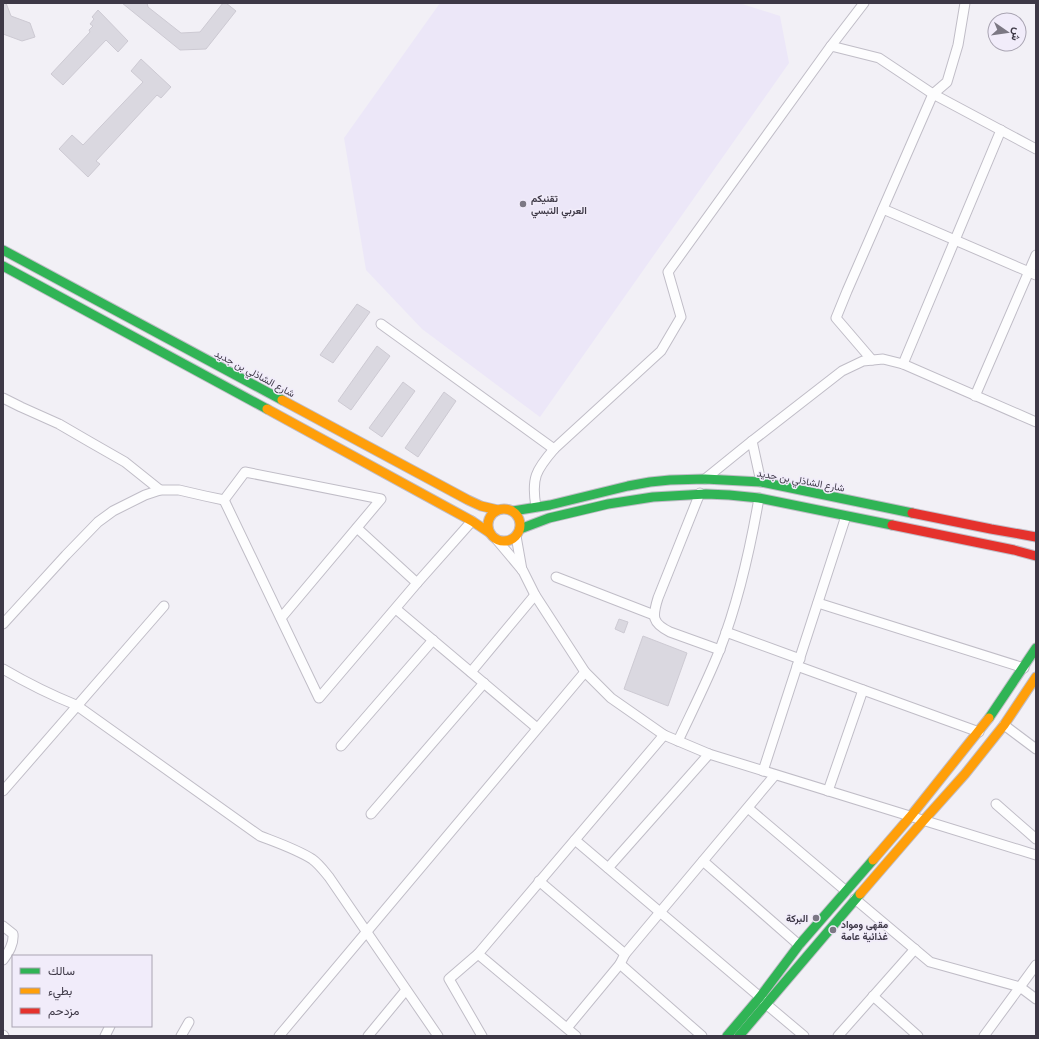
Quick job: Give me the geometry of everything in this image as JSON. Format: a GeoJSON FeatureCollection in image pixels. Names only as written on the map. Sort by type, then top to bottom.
{"type":"FeatureCollection","features":[{"type":"Feature","properties":{"kind":"main road","name":"شارع الشاذلي بن جديد"},"geometry":{"type":"LineString","coordinates":[[3,250],[468,500],[481,506],[498,510]]}},
{"type":"Feature","properties":{"kind":"main road"},"geometry":{"type":"LineString","coordinates":[[3,266],[472,521],[494,536],[505,541],[509,541],[518,533],[536,522],[603,505],[662,496],[700,494],[734,495],[759,498],[1007,548],[1036,556]]}},
{"type":"Feature","properties":{"kind":"main road","name":"شارع الشاذلي بن جديد"},"geometry":{"type":"LineString","coordinates":[[513,511],[550,505],[650,482],[705,479],[761,482],[1036,537]]}},
{"type":"Feature","properties":{"kind":"main road"},"geometry":{"type":"LineString","coordinates":[[494,536],[488,527],[489,519],[494,512],[498,510],[506,509],[513,511],[519,517],[521,525],[518,533]]}},
{"type":"Feature","properties":{"kind":"main road"},"geometry":{"type":"LineString","coordinates":[[739,1036],[799,945],[910,817],[979,732],[995,711],[1036,648]]}},
{"type":"Feature","properties":{"kind":"main road"},"geometry":{"type":"LineString","coordinates":[[727,1036],[763,1000],[855,899],[965,774],[1004,725],[1036,677]]}},
{"type":"Feature","properties":{"kind":"street"},"geometry":{"type":"LineString","coordinates":[[536,507],[534,482],[538,470],[554,449],[661,351],[681,317],[668,272],[831,46],[864,3]]}},
{"type":"Feature","properties":{"kind":"street"},"geometry":{"type":"LineString","coordinates":[[872,360],[836,318],[934,94],[947,82],[958,45],[966,3]]}},
{"type":"Feature","properties":{"kind":"street"},"geometry":{"type":"LineString","coordinates":[[831,46],[879,58],[934,94],[1036,149]]}},
{"type":"Feature","properties":{"kind":"street"},"geometry":{"type":"LineString","coordinates":[[902,364],[1001,130]]}},
{"type":"Feature","properties":{"kind":"street"},"geometry":{"type":"LineString","coordinates":[[883,209],[1032,273]]}},
{"type":"Feature","properties":{"kind":"street"},"geometry":{"type":"LineString","coordinates":[[975,396],[1032,273],[1036,255]]}},
{"type":"Feature","properties":{"kind":"street"},"geometry":{"type":"LineString","coordinates":[[382,324],[554,449]]}},
{"type":"Feature","properties":{"kind":"street"},"geometry":{"type":"LineString","coordinates":[[705,479],[842,371],[863,361],[884,359],[902,364],[1036,422]]}},
{"type":"Feature","properties":{"kind":"street"},"geometry":{"type":"LineString","coordinates":[[3,398],[59,424],[96,445],[125,462],[160,490]]}},
{"type":"Feature","properties":{"kind":"street"},"geometry":{"type":"LineString","coordinates":[[752,441],[761,482]]}},
{"type":"Feature","properties":{"kind":"street"},"geometry":{"type":"LineString","coordinates":[[224,500],[245,472],[381,499],[281,618]]}},
{"type":"Feature","properties":{"kind":"street"},"geometry":{"type":"LineString","coordinates":[[3,624],[98,522],[113,511],[160,490],[179,490],[224,500]]}},
{"type":"Feature","properties":{"kind":"street"},"geometry":{"type":"LineString","coordinates":[[700,494],[658,598],[654,615],[657,624],[663,628],[720,650]]}},
{"type":"Feature","properties":{"kind":"street"},"geometry":{"type":"LineString","coordinates":[[678,741],[720,650],[726,632],[740,588],[751,544],[759,498]]}},
{"type":"Feature","properties":{"kind":"street"},"geometry":{"type":"LineString","coordinates":[[224,500],[319,698],[472,521]]}},
{"type":"Feature","properties":{"kind":"street"},"geometry":{"type":"LineString","coordinates":[[763,771],[846,516]]}},
{"type":"Feature","properties":{"kind":"street"},"geometry":{"type":"LineString","coordinates":[[357,528],[417,583]]}},
{"type":"Feature","properties":{"kind":"street"},"geometry":{"type":"LineString","coordinates":[[518,533],[523,571]]}},
{"type":"Feature","properties":{"kind":"street"},"geometry":{"type":"LineString","coordinates":[[494,536],[523,571],[535,595],[585,672],[611,698],[664,735],[709,754],[1036,855]]}},
{"type":"Feature","properties":{"kind":"street"},"geometry":{"type":"LineString","coordinates":[[556,577],[654,615]]}},
{"type":"Feature","properties":{"kind":"street"},"geometry":{"type":"LineString","coordinates":[[471,672],[535,595]]}},
{"type":"Feature","properties":{"kind":"street"},"geometry":{"type":"LineString","coordinates":[[818,603],[1024,668]]}},
{"type":"Feature","properties":{"kind":"street"},"geometry":{"type":"LineString","coordinates":[[3,790],[164,606]]}},
{"type":"Feature","properties":{"kind":"street"},"geometry":{"type":"LineString","coordinates":[[396,609],[537,728]]}},
{"type":"Feature","properties":{"kind":"street"},"geometry":{"type":"LineString","coordinates":[[726,632],[863,690],[979,732]]}},
{"type":"Feature","properties":{"kind":"street"},"geometry":{"type":"LineString","coordinates":[[341,746],[433,640]]}},
{"type":"Feature","properties":{"kind":"street"},"geometry":{"type":"LineString","coordinates":[[3,669],[24,682],[54,697],[76,705],[260,836],[293,849],[312,859],[330,877],[438,1036]]}},
{"type":"Feature","properties":{"kind":"street"},"geometry":{"type":"LineString","coordinates":[[279,1036],[585,672]]}},
{"type":"Feature","properties":{"kind":"street"},"geometry":{"type":"LineString","coordinates":[[371,814],[484,683]]}},
{"type":"Feature","properties":{"kind":"street"},"geometry":{"type":"LineString","coordinates":[[828,791],[863,690]]}},
{"type":"Feature","properties":{"kind":"street"},"geometry":{"type":"LineString","coordinates":[[1004,725],[1036,749]]}},
{"type":"Feature","properties":{"kind":"street"},"geometry":{"type":"LineString","coordinates":[[482,1036],[450,979],[478,954],[664,735]]}},
{"type":"Feature","properties":{"kind":"street"},"geometry":{"type":"LineString","coordinates":[[608,868],[709,754]]}},
{"type":"Feature","properties":{"kind":"street"},"geometry":{"type":"LineString","coordinates":[[567,1028],[620,964],[625,954],[775,775]]}},
{"type":"Feature","properties":{"kind":"street"},"geometry":{"type":"LineString","coordinates":[[996,804],[1036,839]]}},
{"type":"Feature","properties":{"kind":"street"},"geometry":{"type":"LineString","coordinates":[[748,808],[846,891]]}},
{"type":"Feature","properties":{"kind":"street"},"geometry":{"type":"LineString","coordinates":[[575,840],[804,1036]]}},
{"type":"Feature","properties":{"kind":"street"},"geometry":{"type":"LineString","coordinates":[[703,861],[799,945]]}},
{"type":"Feature","properties":{"kind":"street"},"geometry":{"type":"LineString","coordinates":[[540,881],[625,954]]}},
{"type":"Feature","properties":{"kind":"street"},"geometry":{"type":"LineString","coordinates":[[855,899],[930,962],[1020,988],[1036,999]]}},
{"type":"Feature","properties":{"kind":"street"},"geometry":{"type":"LineString","coordinates":[[3,926],[13,934],[14,940],[10,951],[3,960]]}},
{"type":"Feature","properties":{"kind":"street"},"geometry":{"type":"LineString","coordinates":[[838,1036],[915,950]]}},
{"type":"Feature","properties":{"kind":"street"},"geometry":{"type":"LineString","coordinates":[[478,954],[576,1036]]}},
{"type":"Feature","properties":{"kind":"street"},"geometry":{"type":"LineString","coordinates":[[620,964],[702,1036]]}},
{"type":"Feature","properties":{"kind":"street"},"geometry":{"type":"LineString","coordinates":[[984,1036],[1036,965]]}},
{"type":"Feature","properties":{"kind":"street"},"geometry":{"type":"LineString","coordinates":[[368,1036],[406,990]]}},
{"type":"Feature","properties":{"kind":"street"},"geometry":{"type":"LineString","coordinates":[[873,996],[918,1036]]}},
{"type":"Feature","properties":{"kind":"street"},"geometry":{"type":"LineString","coordinates":[[181,1036],[189,1022]]}},
{"type":"Feature","properties":{"kind":"street"},"geometry":{"type":"LineString","coordinates":[[105,1036],[110,1027]]}},
{"type":"Feature","properties":{"kind":"shaded area","name":"تقنيكم العربي التبسي"},"geometry":{"type":"Polygon","coordinates":[[[440,3],[739,3],[780,16],[789,63],[540,417],[422,329],[366,270],[344,138],[440,3]]]}},
{"type":"Feature","properties":{"kind":"building"},"geometry":{"type":"Polygon","coordinates":[[[3,3],[6,3],[11,16],[30,23],[35,37],[22,41],[3,34],[3,3]]]}},
{"type":"Feature","properties":{"kind":"building"},"geometry":{"type":"Polygon","coordinates":[[[122,3],[147,3],[148,7],[181,33],[200,32],[223,3],[226,3],[236,11],[206,49],[180,50],[122,3]]]}},
{"type":"Feature","properties":{"kind":"building"},"geometry":{"type":"Polygon","coordinates":[[[98,10],[128,41],[118,52],[106,40],[63,85],[51,74],[90,32],[89,30],[93,26],[90,24],[94,19],[92,17],[98,10]]]}},
{"type":"Feature","properties":{"kind":"building"},"geometry":{"type":"Polygon","coordinates":[[[141,59],[171,87],[161,98],[157,95],[96,161],[100,164],[88,177],[59,149],[72,135],[83,145],[143,82],[131,71],[141,59]]]}},
{"type":"Feature","properties":{"kind":"building"},"geometry":{"type":"Polygon","coordinates":[[[357,304],[370,312],[333,363],[320,355],[357,304]]]}},
{"type":"Feature","properties":{"kind":"building"},"geometry":{"type":"Polygon","coordinates":[[[377,346],[390,356],[351,410],[338,401],[377,346]]]}},
{"type":"Feature","properties":{"kind":"building"},"geometry":{"type":"Polygon","coordinates":[[[403,382],[415,391],[382,437],[369,428],[403,382]]]}},
{"type":"Feature","properties":{"kind":"building"},"geometry":{"type":"Polygon","coordinates":[[[444,392],[456,401],[418,457],[405,448],[444,392]]]}},
{"type":"Feature","properties":{"kind":"building"},"geometry":{"type":"Polygon","coordinates":[[[619,619],[628,622],[624,633],[615,629],[619,619]]]}},
{"type":"Feature","properties":{"kind":"building"},"geometry":{"type":"Polygon","coordinates":[[[643,636],[687,653],[668,706],[624,689],[643,636]]]}},
{"type":"Feature","properties":{"kind":"traffic: fast"},"geometry":{"type":"LineString","coordinates":[[3,250],[282,400]]}},
{"type":"Feature","properties":{"kind":"traffic: fast"},"geometry":{"type":"LineString","coordinates":[[3,266],[267,409]]}},
{"type":"Feature","properties":{"kind":"traffic: fast"},"geometry":{"type":"LineString","coordinates":[[513,511],[550,505],[650,482],[705,479],[761,482],[912,513]]}},
{"type":"Feature","properties":{"kind":"traffic: fast"},"geometry":{"type":"LineString","coordinates":[[520,529],[549,518],[608,504],[653,497],[706,494],[759,498],[892,525]]}},
{"type":"Feature","properties":{"kind":"traffic: fast"},"geometry":{"type":"LineString","coordinates":[[989,718],[1036,648]]}},
{"type":"Feature","properties":{"kind":"traffic: fast"},"geometry":{"type":"LineString","coordinates":[[727,1036],[760,997],[799,945],[873,860]]}},
{"type":"Feature","properties":{"kind":"traffic: fast"},"geometry":{"type":"LineString","coordinates":[[739,1036],[860,894]]}},
{"type":"Feature","properties":{"kind":"traffic: slow"},"geometry":{"type":"LineString","coordinates":[[282,400],[468,500],[481,506],[498,510]]}},
{"type":"Feature","properties":{"kind":"traffic: slow"},"geometry":{"type":"LineString","coordinates":[[267,409],[472,521],[490,533]]}},
{"type":"Feature","properties":{"kind":"traffic: slow"},"geometry":{"type":"LineString","coordinates":[[507,509],[513,511],[518,516],[520,525],[518,534],[513,539],[501,541],[495,539],[490,534],[488,522],[490,516],[495,511],[507,509]]}},
{"type":"Feature","properties":{"kind":"traffic: slow"},"geometry":{"type":"LineString","coordinates":[[860,894],[965,774],[1004,725],[1036,677]]}},
{"type":"Feature","properties":{"kind":"traffic: slow"},"geometry":{"type":"LineString","coordinates":[[873,860],[910,817],[989,718]]}},
{"type":"Feature","properties":{"kind":"traffic: jam"},"geometry":{"type":"LineString","coordinates":[[912,513],[1036,537]]}},
{"type":"Feature","properties":{"kind":"traffic: jam"},"geometry":{"type":"LineString","coordinates":[[892,525],[1014,550],[1036,556]]}},
{"type":"Feature","properties":{"kind":"place","name":"تقنيكم العربي التبسي"},"geometry":{"type":"Point","coordinates":[523,204]}},
{"type":"Feature","properties":{"kind":"place","name":"البركة"},"geometry":{"type":"Point","coordinates":[816,918]}},
{"type":"Feature","properties":{"kind":"place","name":"مقهى ومواد غذائية عامة"},"geometry":{"type":"Point","coordinates":[833,930]}}]}
